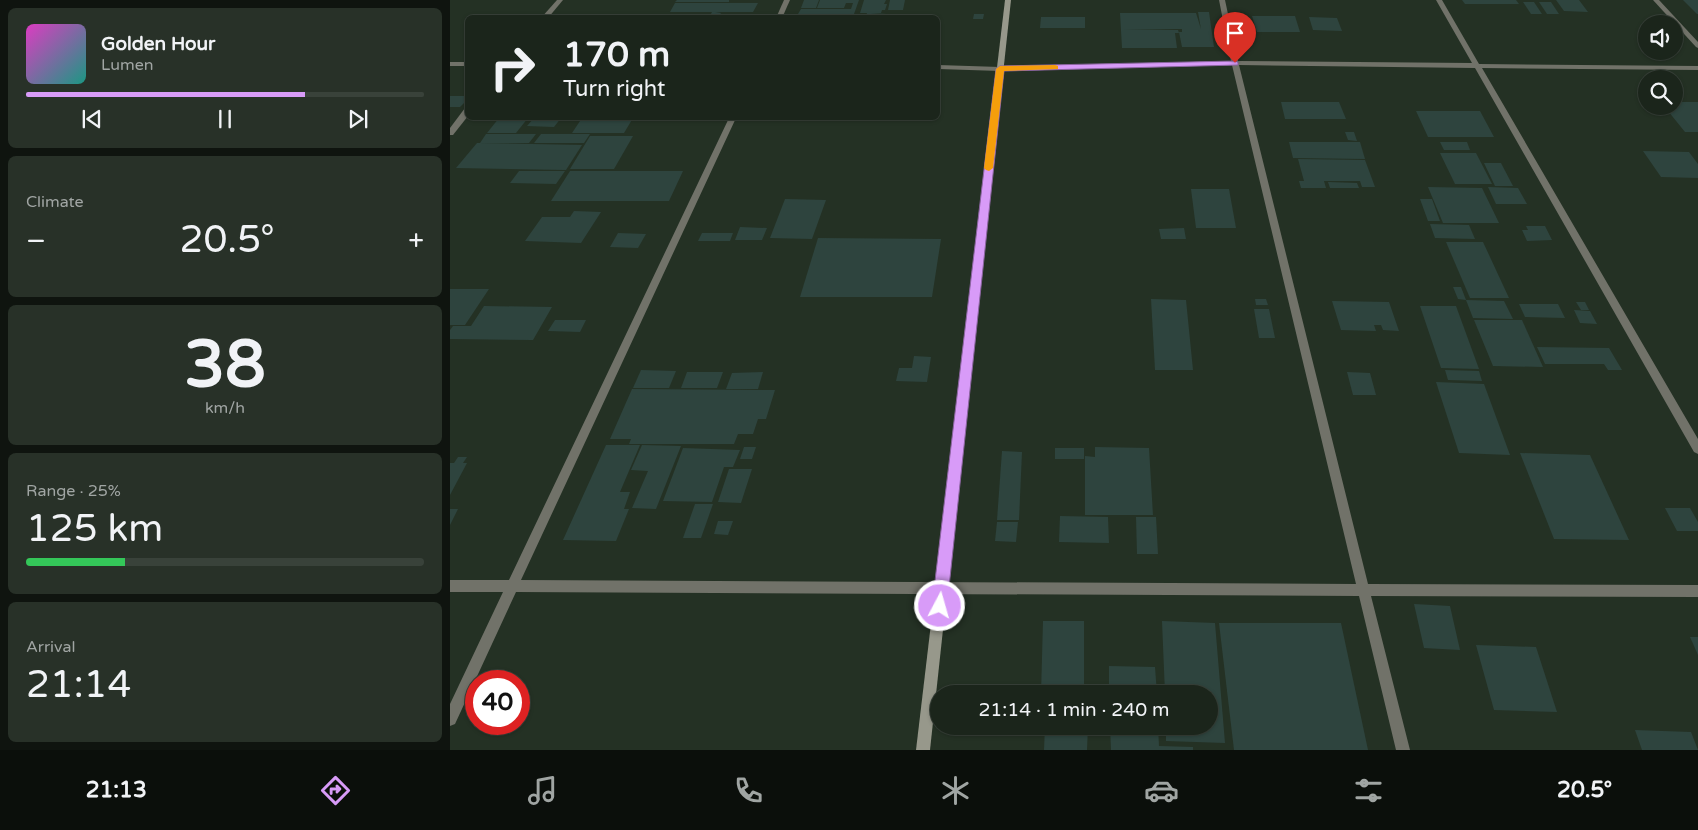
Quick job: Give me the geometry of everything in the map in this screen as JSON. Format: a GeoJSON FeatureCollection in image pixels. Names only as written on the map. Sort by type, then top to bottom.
{"type":"FeatureCollection","features":[{"type":"Feature","properties":{"kind":"street"},"geometry":{"type":"LineString","coordinates":[[547,15],[560,0]]}},
{"type":"Feature","properties":{"kind":"street"},"geometry":{"type":"LineString","coordinates":[[780,15],[787,0]]}},
{"type":"Feature","properties":{"kind":"street"},"geometry":{"type":"LineString","coordinates":[[923,750],[1008,0]]}},
{"type":"Feature","properties":{"kind":"street"},"geometry":{"type":"LineString","coordinates":[[1222,0],[1235,63],[1403,750]]}},
{"type":"Feature","properties":{"kind":"street"},"geometry":{"type":"LineString","coordinates":[[1439,0],[1698,449]]}},
{"type":"Feature","properties":{"kind":"street"},"geometry":{"type":"LineString","coordinates":[[1656,0],[1698,46]]}},
{"type":"Feature","properties":{"kind":"street"},"geometry":{"type":"LineString","coordinates":[[940,67],[1000,69],[1235,63],[1698,68]]}},
{"type":"Feature","properties":{"kind":"street"},"geometry":{"type":"LineString","coordinates":[[450,64],[465,64]]}},
{"type":"Feature","properties":{"kind":"street"},"geometry":{"type":"LineString","coordinates":[[450,133],[465,114]]}},
{"type":"Feature","properties":{"kind":"street"},"geometry":{"type":"LineString","coordinates":[[450,718],[731,120]]}},
{"type":"Feature","properties":{"kind":"street"},"geometry":{"type":"LineString","coordinates":[[450,586],[1698,591]]}},
{"type":"Feature","properties":{"kind":"building"},"geometry":{"type":"Polygon","coordinates":[[[677,0],[729,0],[729,2],[675,2],[677,0]]]}},
{"type":"Feature","properties":{"kind":"building"},"geometry":{"type":"Polygon","coordinates":[[[804,0],[819,0],[816,8],[801,8],[804,0]]]}},
{"type":"Feature","properties":{"kind":"building"},"geometry":{"type":"Polygon","coordinates":[[[820,0],[859,0],[854,14],[798,14],[801,9],[851,9],[853,3],[846,3],[844,8],[817,8],[820,0]]]}},
{"type":"Feature","properties":{"kind":"building"},"geometry":{"type":"Polygon","coordinates":[[[864,0],[886,0],[884,4],[887,4],[885,10],[882,10],[881,13],[871,13],[887,15],[866,15],[867,13],[860,13],[864,0]]]}},
{"type":"Feature","properties":{"kind":"building"},"geometry":{"type":"Polygon","coordinates":[[[890,0],[905,0],[903,10],[888,10],[890,0]]]}},
{"type":"Feature","properties":{"kind":"building"},"geometry":{"type":"Polygon","coordinates":[[[1462,0],[1516,0],[1519,4],[1465,4],[1462,0]]]}},
{"type":"Feature","properties":{"kind":"building"},"geometry":{"type":"Polygon","coordinates":[[[1556,0],[1579,0],[1588,12],[1564,11],[1556,0]]]}},
{"type":"Feature","properties":{"kind":"building"},"geometry":{"type":"Polygon","coordinates":[[[1683,0],[1698,0],[1698,14],[1697,14],[1683,0]]]}},
{"type":"Feature","properties":{"kind":"building"},"geometry":{"type":"Polygon","coordinates":[[[1523,2],[1534,2],[1542,14],[1531,14],[1523,2]]]}},
{"type":"Feature","properties":{"kind":"building"},"geometry":{"type":"Polygon","coordinates":[[[1539,2],[1551,2],[1559,14],[1547,14],[1539,2]]]}},
{"type":"Feature","properties":{"kind":"building"},"geometry":{"type":"Polygon","coordinates":[[[675,3],[758,3],[753,12],[715,12],[721,13],[720,15],[710,15],[712,12],[670,12],[675,3]]]}},
{"type":"Feature","properties":{"kind":"building"},"geometry":{"type":"Polygon","coordinates":[[[1198,12],[1209,12],[1214,47],[1182,47],[1179,32],[1182,32],[1182,29],[1124,29],[1178,30],[1179,33],[1175,33],[1177,48],[1122,48],[1120,13],[1196,13],[1201,29],[1198,12]]]}},
{"type":"Feature","properties":{"kind":"building"},"geometry":{"type":"Polygon","coordinates":[[[668,14],[693,14],[692,15],[668,14]]]}},
{"type":"Feature","properties":{"kind":"building"},"geometry":{"type":"Polygon","coordinates":[[[974,14],[984,14],[983,19],[973,19],[974,14]]]}},
{"type":"Feature","properties":{"kind":"building"},"geometry":{"type":"Polygon","coordinates":[[[1252,16],[1295,16],[1300,32],[1257,32],[1252,16]]]}},
{"type":"Feature","properties":{"kind":"building"},"geometry":{"type":"Polygon","coordinates":[[[1041,17],[1085,17],[1085,28],[1040,28],[1041,17]]]}},
{"type":"Feature","properties":{"kind":"building"},"geometry":{"type":"Polygon","coordinates":[[[1309,17],[1337,18],[1342,31],[1313,30],[1309,17]]]}},
{"type":"Feature","properties":{"kind":"building"},"geometry":{"type":"Polygon","coordinates":[[[450,96],[465,96],[465,102],[460,107],[450,107],[450,96]]]}},
{"type":"Feature","properties":{"kind":"building"},"geometry":{"type":"Polygon","coordinates":[[[1281,102],[1339,102],[1346,119],[1285,119],[1281,102]]]}},
{"type":"Feature","properties":{"kind":"building"},"geometry":{"type":"Polygon","coordinates":[[[1683,102],[1698,102],[1698,132],[1685,132],[1671,115],[1683,115],[1683,102]]]}},
{"type":"Feature","properties":{"kind":"building"},"geometry":{"type":"Polygon","coordinates":[[[1416,111],[1480,111],[1494,137],[1428,137],[1416,111]]]}},
{"type":"Feature","properties":{"kind":"building"},"geometry":{"type":"Polygon","coordinates":[[[497,120],[526,120],[516,133],[487,133],[497,120]]]}},
{"type":"Feature","properties":{"kind":"building"},"geometry":{"type":"Polygon","coordinates":[[[532,120],[559,120],[554,127],[527,126],[532,120]]]}},
{"type":"Feature","properties":{"kind":"building"},"geometry":{"type":"Polygon","coordinates":[[[581,120],[632,120],[624,133],[572,133],[581,120]]]}},
{"type":"Feature","properties":{"kind":"building"},"geometry":{"type":"Polygon","coordinates":[[[1345,132],[1354,132],[1357,141],[1348,140],[1345,132]]]}},
{"type":"Feature","properties":{"kind":"building"},"geometry":{"type":"Polygon","coordinates":[[[486,134],[536,134],[529,143],[480,143],[486,134]]]}},
{"type":"Feature","properties":{"kind":"building"},"geometry":{"type":"Polygon","coordinates":[[[541,134],[590,134],[584,143],[534,143],[541,134]]]}},
{"type":"Feature","properties":{"kind":"building"},"geometry":{"type":"Polygon","coordinates":[[[590,136],[633,136],[614,169],[570,169],[590,136]]]}},
{"type":"Feature","properties":{"kind":"building"},"geometry":{"type":"Polygon","coordinates":[[[1289,142],[1360,142],[1365,159],[1293,158],[1289,142]]]}},
{"type":"Feature","properties":{"kind":"building"},"geometry":{"type":"Polygon","coordinates":[[[1440,142],[1467,142],[1470,150],[1444,150],[1440,142]]]}},
{"type":"Feature","properties":{"kind":"building"},"geometry":{"type":"Polygon","coordinates":[[[477,143],[582,145],[566,170],[456,168],[477,143]]]}},
{"type":"Feature","properties":{"kind":"building"},"geometry":{"type":"Polygon","coordinates":[[[1643,151],[1689,152],[1698,164],[1698,178],[1661,177],[1643,151]]]}},
{"type":"Feature","properties":{"kind":"building"},"geometry":{"type":"Polygon","coordinates":[[[1440,153],[1476,153],[1492,184],[1455,184],[1440,153]]]}},
{"type":"Feature","properties":{"kind":"building"},"geometry":{"type":"Polygon","coordinates":[[[1298,159],[1365,160],[1375,187],[1362,187],[1360,181],[1324,181],[1326,188],[1301,188],[1299,181],[1304,181],[1298,159]]]}},
{"type":"Feature","properties":{"kind":"building"},"geometry":{"type":"Polygon","coordinates":[[[1484,163],[1501,163],[1513,186],[1495,186],[1484,163]]]}},
{"type":"Feature","properties":{"kind":"building"},"geometry":{"type":"Polygon","coordinates":[[[519,171],[565,171],[556,184],[510,183],[519,171]]]}},
{"type":"Feature","properties":{"kind":"building"},"geometry":{"type":"Polygon","coordinates":[[[570,171],[683,171],[669,201],[551,201],[570,171]]]}},
{"type":"Feature","properties":{"kind":"building"},"geometry":{"type":"Polygon","coordinates":[[[1328,182],[1357,183],[1359,188],[1330,188],[1328,182]]]}},
{"type":"Feature","properties":{"kind":"building"},"geometry":{"type":"Polygon","coordinates":[[[1428,187],[1482,188],[1499,223],[1443,223],[1428,187]]]}},
{"type":"Feature","properties":{"kind":"building"},"geometry":{"type":"Polygon","coordinates":[[[1488,187],[1518,188],[1527,204],[1496,204],[1488,187]]]}},
{"type":"Feature","properties":{"kind":"building"},"geometry":{"type":"Polygon","coordinates":[[[1191,189],[1229,189],[1236,228],[1196,228],[1191,189]]]}},
{"type":"Feature","properties":{"kind":"building"},"geometry":{"type":"Polygon","coordinates":[[[785,199],[826,200],[812,239],[770,238],[785,199]]]}},
{"type":"Feature","properties":{"kind":"building"},"geometry":{"type":"Polygon","coordinates":[[[1420,199],[1432,199],[1440,221],[1428,221],[1420,199]]]}},
{"type":"Feature","properties":{"kind":"building"},"geometry":{"type":"Polygon","coordinates":[[[574,211],[601,212],[581,243],[525,241],[542,217],[570,217],[574,211]]]}},
{"type":"Feature","properties":{"kind":"building"},"geometry":{"type":"Polygon","coordinates":[[[1430,224],[1469,225],[1475,239],[1435,238],[1430,224]]]}},
{"type":"Feature","properties":{"kind":"building"},"geometry":{"type":"Polygon","coordinates":[[[1526,226],[1545,226],[1552,240],[1527,241],[1522,230],[1528,230],[1526,226]]]}},
{"type":"Feature","properties":{"kind":"building"},"geometry":{"type":"Polygon","coordinates":[[[740,227],[767,228],[762,240],[735,240],[740,227]]]}},
{"type":"Feature","properties":{"kind":"building"},"geometry":{"type":"Polygon","coordinates":[[[1184,228],[1186,239],[1161,239],[1159,229],[1184,228]]]}},
{"type":"Feature","properties":{"kind":"building"},"geometry":{"type":"Polygon","coordinates":[[[618,233],[646,234],[638,248],[610,247],[618,233]]]}},
{"type":"Feature","properties":{"kind":"building"},"geometry":{"type":"Polygon","coordinates":[[[702,233],[733,233],[730,241],[698,241],[702,233]]]}},
{"type":"Feature","properties":{"kind":"building"},"geometry":{"type":"Polygon","coordinates":[[[818,238],[941,239],[932,297],[800,297],[818,238]]]}},
{"type":"Feature","properties":{"kind":"building"},"geometry":{"type":"Polygon","coordinates":[[[1446,242],[1483,242],[1509,298],[1470,298],[1446,242]]]}},
{"type":"Feature","properties":{"kind":"building"},"geometry":{"type":"Polygon","coordinates":[[[1453,287],[1461,287],[1466,300],[1458,299],[1453,287]]]}},
{"type":"Feature","properties":{"kind":"building"},"geometry":{"type":"Polygon","coordinates":[[[450,289],[489,289],[465,325],[450,325],[450,289]]]}},
{"type":"Feature","properties":{"kind":"building"},"geometry":{"type":"Polygon","coordinates":[[[1151,299],[1186,300],[1193,370],[1155,370],[1151,299]]]}},
{"type":"Feature","properties":{"kind":"building"},"geometry":{"type":"Polygon","coordinates":[[[1255,299],[1266,299],[1268,305],[1256,305],[1255,299]]]}},
{"type":"Feature","properties":{"kind":"building"},"geometry":{"type":"Polygon","coordinates":[[[1466,300],[1504,301],[1513,319],[1473,318],[1466,300]]]}},
{"type":"Feature","properties":{"kind":"building"},"geometry":{"type":"Polygon","coordinates":[[[1332,301],[1389,302],[1399,331],[1383,330],[1381,325],[1374,325],[1376,331],[1341,330],[1332,301]]]}},
{"type":"Feature","properties":{"kind":"building"},"geometry":{"type":"Polygon","coordinates":[[[1576,302],[1585,302],[1589,310],[1581,310],[1576,302]]]}},
{"type":"Feature","properties":{"kind":"building"},"geometry":{"type":"Polygon","coordinates":[[[1519,304],[1558,304],[1565,318],[1525,317],[1519,304]]]}},
{"type":"Feature","properties":{"kind":"building"},"geometry":{"type":"Polygon","coordinates":[[[484,306],[552,307],[533,340],[450,339],[450,330],[453,326],[471,326],[484,306]]]}},
{"type":"Feature","properties":{"kind":"building"},"geometry":{"type":"Polygon","coordinates":[[[1420,306],[1456,306],[1479,369],[1441,368],[1420,306]]]}},
{"type":"Feature","properties":{"kind":"building"},"geometry":{"type":"Polygon","coordinates":[[[1254,309],[1269,309],[1275,338],[1259,338],[1254,309]]]}},
{"type":"Feature","properties":{"kind":"building"},"geometry":{"type":"Polygon","coordinates":[[[1574,310],[1590,311],[1597,324],[1580,323],[1574,310]]]}},
{"type":"Feature","properties":{"kind":"building"},"geometry":{"type":"Polygon","coordinates":[[[555,320],[586,320],[580,332],[548,331],[555,320]]]}},
{"type":"Feature","properties":{"kind":"building"},"geometry":{"type":"Polygon","coordinates":[[[1474,320],[1522,320],[1543,367],[1493,366],[1474,320]]]}},
{"type":"Feature","properties":{"kind":"building"},"geometry":{"type":"Polygon","coordinates":[[[1537,347],[1609,348],[1622,370],[1608,370],[1604,364],[1545,364],[1537,347]]]}},
{"type":"Feature","properties":{"kind":"building"},"geometry":{"type":"Polygon","coordinates":[[[914,356],[931,357],[927,382],[896,381],[899,368],[912,368],[914,356]]]}},
{"type":"Feature","properties":{"kind":"building"},"geometry":{"type":"Polygon","coordinates":[[[641,370],[676,371],[669,388],[633,388],[641,370]]]}},
{"type":"Feature","properties":{"kind":"building"},"geometry":{"type":"Polygon","coordinates":[[[1445,370],[1479,371],[1482,381],[1448,380],[1445,370]]]}},
{"type":"Feature","properties":{"kind":"building"},"geometry":{"type":"Polygon","coordinates":[[[687,372],[723,372],[717,388],[681,388],[687,372]]]}},
{"type":"Feature","properties":{"kind":"building"},"geometry":{"type":"Polygon","coordinates":[[[763,372],[758,389],[726,389],[732,373],[763,372]]]}},
{"type":"Feature","properties":{"kind":"building"},"geometry":{"type":"Polygon","coordinates":[[[1347,372],[1370,373],[1376,395],[1353,395],[1347,372]]]}},
{"type":"Feature","properties":{"kind":"building"},"geometry":{"type":"Polygon","coordinates":[[[1436,382],[1484,384],[1510,455],[1459,453],[1436,382]]]}},
{"type":"Feature","properties":{"kind":"building"},"geometry":{"type":"Polygon","coordinates":[[[632,389],[775,390],[766,419],[758,419],[753,434],[738,434],[734,444],[629,444],[631,439],[610,439],[632,389]]]}},
{"type":"Feature","properties":{"kind":"building"},"geometry":{"type":"Polygon","coordinates":[[[606,445],[640,445],[620,492],[630,492],[624,509],[629,509],[616,541],[563,540],[606,445]]]}},
{"type":"Feature","properties":{"kind":"building"},"geometry":{"type":"Polygon","coordinates":[[[642,445],[681,446],[656,509],[632,508],[648,471],[631,470],[642,445]]]}},
{"type":"Feature","properties":{"kind":"building"},"geometry":{"type":"Polygon","coordinates":[[[744,447],[756,447],[752,459],[740,459],[744,447]]]}},
{"type":"Feature","properties":{"kind":"building"},"geometry":{"type":"Polygon","coordinates":[[[1095,447],[1149,448],[1153,515],[1085,515],[1085,456],[1095,457],[1095,447]]]}},
{"type":"Feature","properties":{"kind":"building"},"geometry":{"type":"Polygon","coordinates":[[[683,448],[740,450],[733,467],[724,467],[712,502],[663,501],[683,448]]]}},
{"type":"Feature","properties":{"kind":"building"},"geometry":{"type":"Polygon","coordinates":[[[1055,448],[1084,448],[1084,459],[1055,459],[1055,448]]]}},
{"type":"Feature","properties":{"kind":"building"},"geometry":{"type":"Polygon","coordinates":[[[1002,451],[1022,452],[1019,520],[997,520],[1002,451]]]}},
{"type":"Feature","properties":{"kind":"building"},"geometry":{"type":"Polygon","coordinates":[[[1520,453],[1590,455],[1629,540],[1554,539],[1520,453]]]}},
{"type":"Feature","properties":{"kind":"building"},"geometry":{"type":"Polygon","coordinates":[[[458,457],[467,457],[463,463],[467,463],[450,495],[450,463],[454,463],[458,457]]]}},
{"type":"Feature","properties":{"kind":"building"},"geometry":{"type":"Polygon","coordinates":[[[729,469],[752,469],[741,503],[718,502],[729,469]]]}},
{"type":"Feature","properties":{"kind":"building"},"geometry":{"type":"Polygon","coordinates":[[[695,504],[713,504],[701,538],[683,538],[695,504]]]}},
{"type":"Feature","properties":{"kind":"building"},"geometry":{"type":"Polygon","coordinates":[[[1665,508],[1690,508],[1698,522],[1698,531],[1677,531],[1665,508]]]}},
{"type":"Feature","properties":{"kind":"building"},"geometry":{"type":"Polygon","coordinates":[[[450,509],[458,509],[450,525],[450,509]]]}},
{"type":"Feature","properties":{"kind":"building"},"geometry":{"type":"Polygon","coordinates":[[[1060,516],[1108,517],[1109,543],[1059,542],[1060,516]]]}},
{"type":"Feature","properties":{"kind":"building"},"geometry":{"type":"Polygon","coordinates":[[[1136,517],[1156,517],[1158,554],[1137,554],[1136,517]]]}},
{"type":"Feature","properties":{"kind":"building"},"geometry":{"type":"Polygon","coordinates":[[[718,521],[733,521],[728,535],[714,534],[718,521]]]}},
{"type":"Feature","properties":{"kind":"building"},"geometry":{"type":"Polygon","coordinates":[[[997,522],[1018,522],[1016,542],[995,541],[997,522]]]}},
{"type":"Feature","properties":{"kind":"building"},"geometry":{"type":"Polygon","coordinates":[[[1414,604],[1450,606],[1460,650],[1424,648],[1414,604]]]}},
{"type":"Feature","properties":{"kind":"building"},"geometry":{"type":"Polygon","coordinates":[[[1043,621],[1084,621],[1084,685],[1041,685],[1043,621]]]}},
{"type":"Feature","properties":{"kind":"building"},"geometry":{"type":"Polygon","coordinates":[[[1162,621],[1215,623],[1225,743],[1166,741],[1166,735],[1218,735],[1218,685],[1165,685],[1162,621]]]}},
{"type":"Feature","properties":{"kind":"building"},"geometry":{"type":"Polygon","coordinates":[[[1219,623],[1341,623],[1368,750],[1234,750],[1219,623]]]}},
{"type":"Feature","properties":{"kind":"building"},"geometry":{"type":"Polygon","coordinates":[[[1690,637],[1698,637],[1698,655],[1690,637]]]}},
{"type":"Feature","properties":{"kind":"building"},"geometry":{"type":"Polygon","coordinates":[[[1476,645],[1536,647],[1557,712],[1494,710],[1476,645]]]}},
{"type":"Feature","properties":{"kind":"building"},"geometry":{"type":"Polygon","coordinates":[[[1109,666],[1155,667],[1156,685],[1109,685],[1109,666]]]}},
{"type":"Feature","properties":{"kind":"building"},"geometry":{"type":"Polygon","coordinates":[[[1635,730],[1691,732],[1698,750],[1642,750],[1635,730]]]}},
{"type":"Feature","properties":{"kind":"building"},"geometry":{"type":"Polygon","coordinates":[[[1045,735],[1088,735],[1087,750],[1044,750],[1045,735]]]}},
{"type":"Feature","properties":{"kind":"building"},"geometry":{"type":"Polygon","coordinates":[[[1110,735],[1158,735],[1159,746],[1193,747],[1193,750],[1111,750],[1110,735]]]}},
{"type":"Feature","properties":{"kind":"slow traffic"},"geometry":{"type":"LineString","coordinates":[[989,168],[1000,69],[1055,67]]}},
{"type":"Feature","properties":{"kind":"route"},"geometry":{"type":"LineString","coordinates":[[940,606],[1000,69],[1235,63]]}}]}
